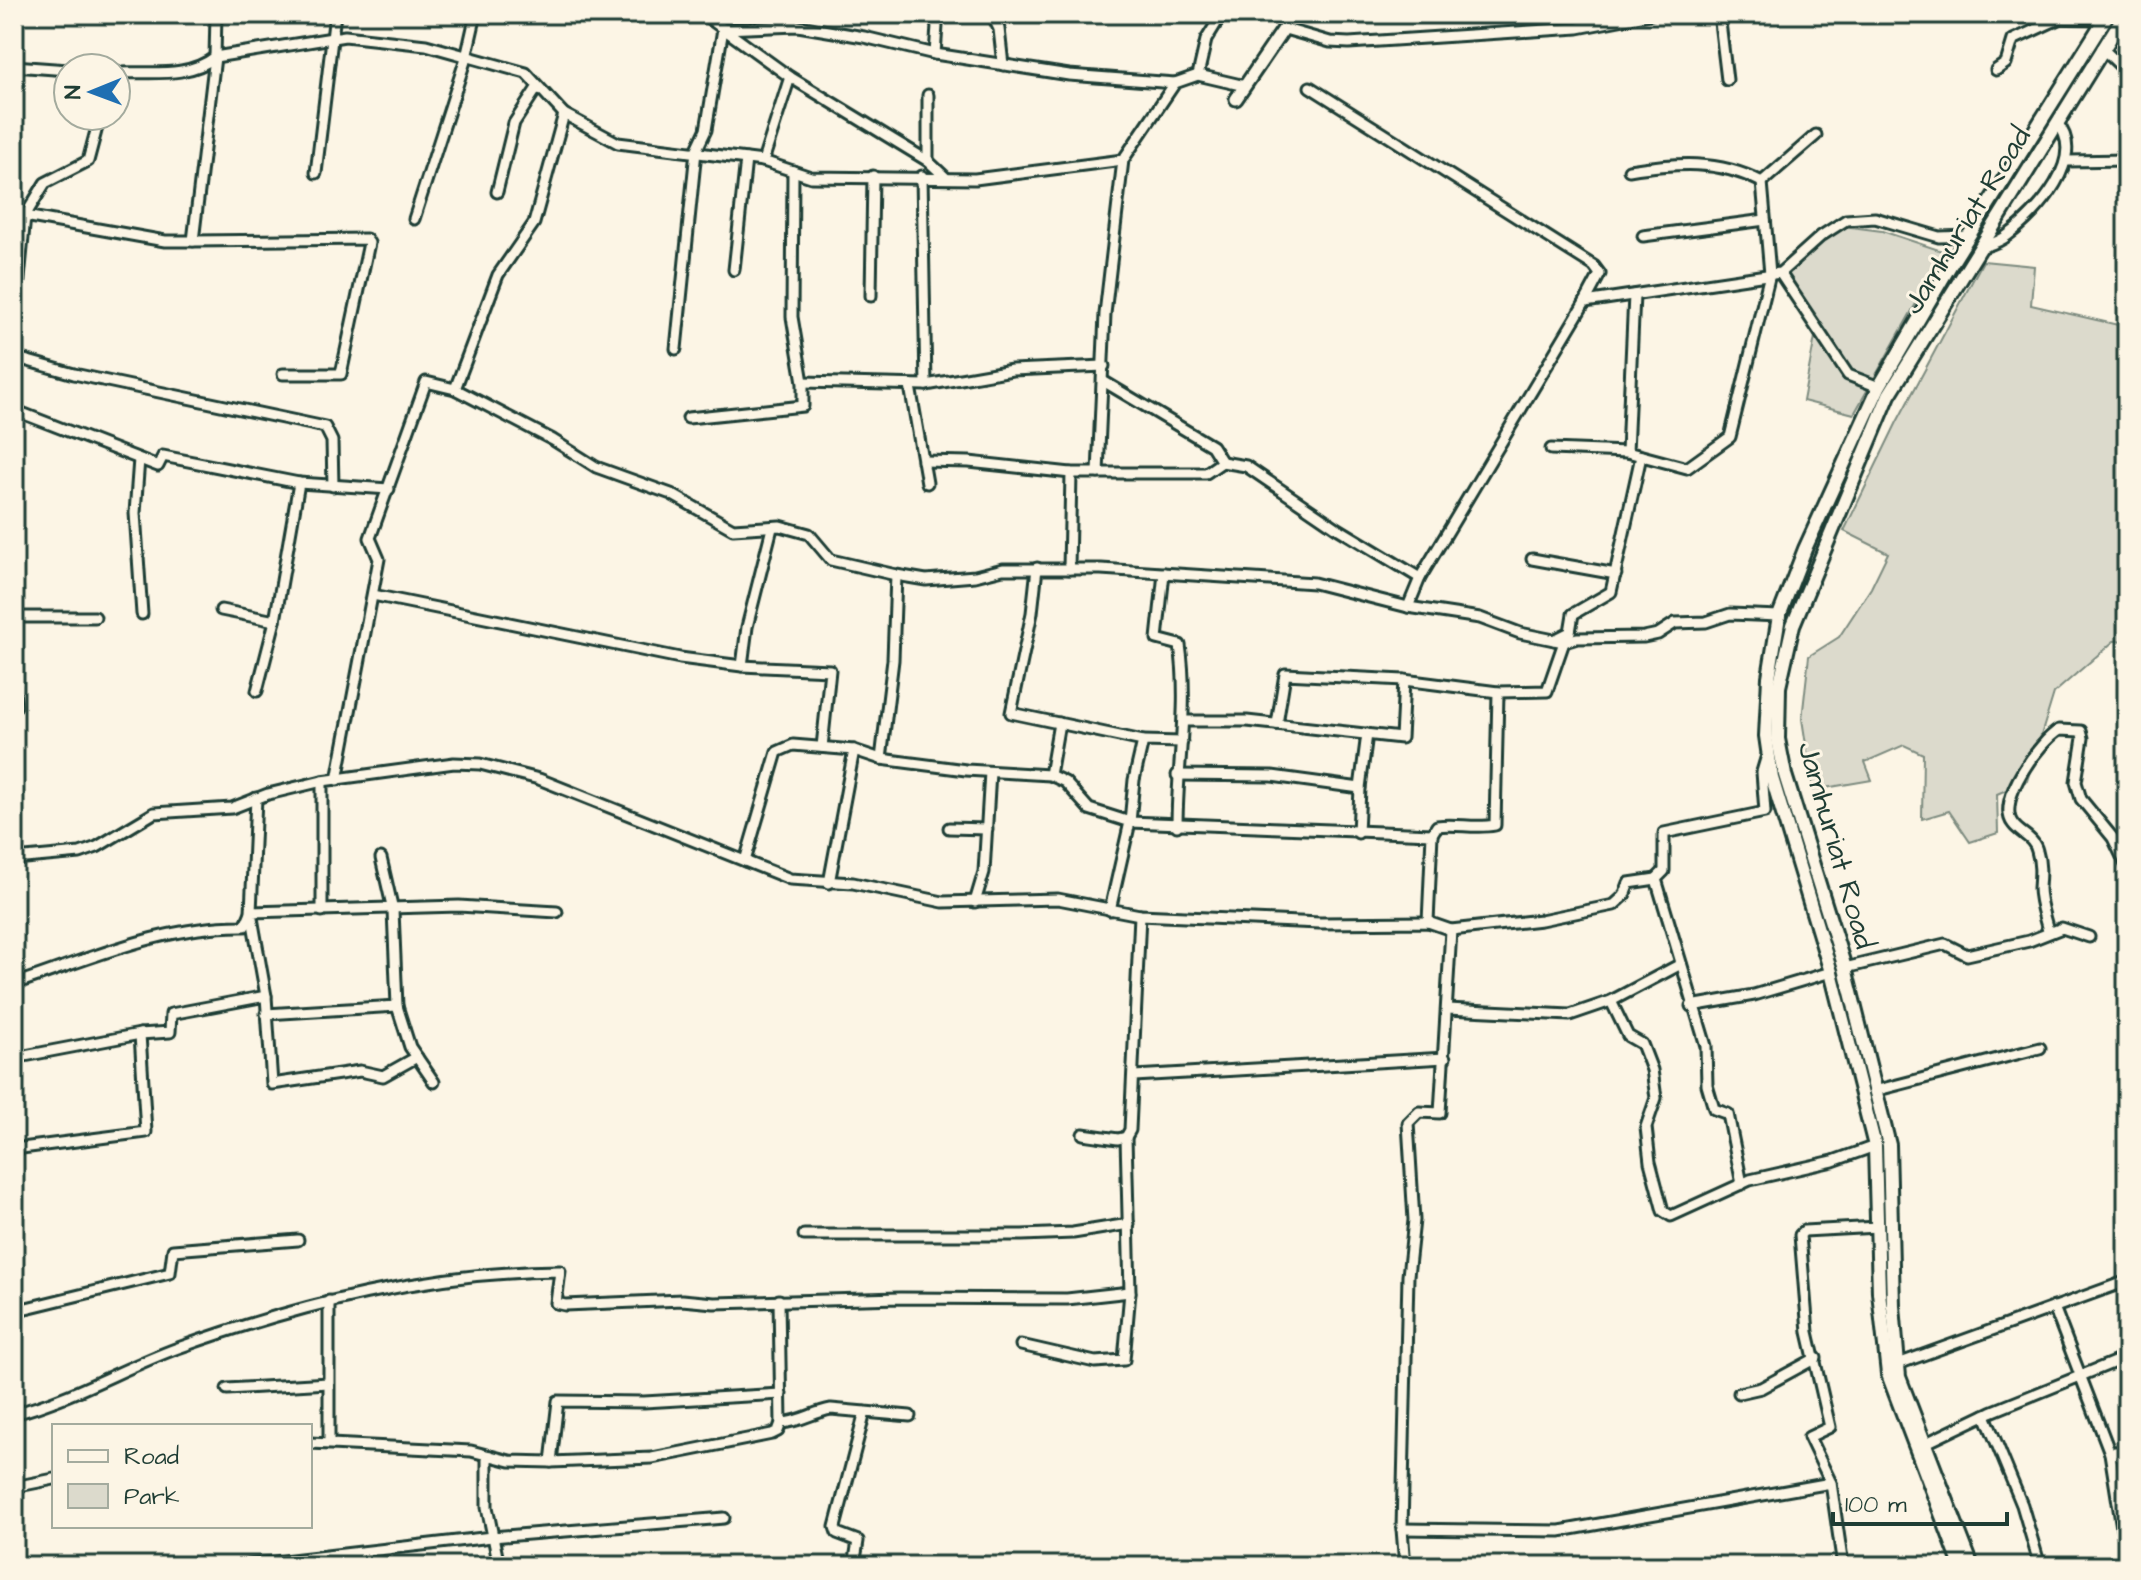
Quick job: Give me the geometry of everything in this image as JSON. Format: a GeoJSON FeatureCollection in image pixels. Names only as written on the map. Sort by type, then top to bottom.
{"type":"FeatureCollection","features":[{"type":"Feature","properties":{"kind":"main road","name":"Jamhuriat Road"},"geometry":{"type":"LineString","coordinates":[[1961,1566],[1899,1377],[1893,1306],[1889,1145],[1878,1090],[1845,968],[1785,775],[1778,739],[1779,687],[1793,625],[1889,395],[2125,14]]}},
{"type":"Feature","properties":{"kind":"main road","name":"Jamhuriat Road"},"geometry":{"type":"LineString","coordinates":[[1972,1566],[1888,1374],[1879,1292],[1875,1146],[1831,972],[1772,778],[1768,752],[1769,677],[1779,616],[1805,549],[1879,387],[2107,16]]}},
{"type":"Feature","properties":{"kind":"street"},"geometry":{"type":"LineString","coordinates":[[193,241],[215,57],[216,14]]}},
{"type":"Feature","properties":{"kind":"street"},"geometry":{"type":"LineString","coordinates":[[316,173],[335,14]]}},
{"type":"Feature","properties":{"kind":"street"},"geometry":{"type":"LineString","coordinates":[[414,219],[466,58],[476,14]]}},
{"type":"Feature","properties":{"kind":"street"},"geometry":{"type":"LineString","coordinates":[[703,14],[790,77],[928,161],[945,177]]}},
{"type":"Feature","properties":{"kind":"street"},"geometry":{"type":"LineString","coordinates":[[931,14],[937,26],[935,54]]}},
{"type":"Feature","properties":{"kind":"street"},"geometry":{"type":"LineString","coordinates":[[992,14],[999,29],[1003,65]]}},
{"type":"Feature","properties":{"kind":"street"},"geometry":{"type":"LineString","coordinates":[[1198,75],[1206,40],[1222,14]]}},
{"type":"Feature","properties":{"kind":"street"},"geometry":{"type":"LineString","coordinates":[[1236,99],[1294,14]]}},
{"type":"Feature","properties":{"kind":"street"},"geometry":{"type":"LineString","coordinates":[[1285,29],[1330,42],[1349,43],[1578,28],[1651,14]]}},
{"type":"Feature","properties":{"kind":"street"},"geometry":{"type":"LineString","coordinates":[[1719,14],[1727,80]]}},
{"type":"Feature","properties":{"kind":"street"},"geometry":{"type":"LineString","coordinates":[[2020,14],[2032,18],[2107,16]]}},
{"type":"Feature","properties":{"kind":"street"},"geometry":{"type":"LineString","coordinates":[[1996,70],[2006,63],[2013,40],[2065,16]]}},
{"type":"Feature","properties":{"kind":"street"},"geometry":{"type":"LineString","coordinates":[[723,29],[798,26],[864,37],[935,54],[1069,75],[1175,83],[1198,75],[1245,86]]}},
{"type":"Feature","properties":{"kind":"street"},"geometry":{"type":"LineString","coordinates":[[676,349],[696,151],[706,130],[723,29]]}},
{"type":"Feature","properties":{"kind":"street"},"geometry":{"type":"LineString","coordinates":[[132,73],[177,72],[206,65],[215,57],[334,37],[402,40],[520,70],[530,76],[537,88],[564,114],[618,143],[763,161],[793,171],[836,179],[1003,176],[1123,160]]}},
{"type":"Feature","properties":{"kind":"street"},"geometry":{"type":"LineString","coordinates":[[2102,48],[2127,72]]}},
{"type":"Feature","properties":{"kind":"street"},"geometry":{"type":"LineString","coordinates":[[14,66],[52,69]]}},
{"type":"Feature","properties":{"kind":"street"},"geometry":{"type":"LineString","coordinates":[[763,161],[790,77]]}},
{"type":"Feature","properties":{"kind":"street"},"geometry":{"type":"LineString","coordinates":[[1098,473],[1105,314],[1123,160],[1175,83]]}},
{"type":"Feature","properties":{"kind":"street"},"geometry":{"type":"LineString","coordinates":[[1310,87],[1594,266],[1600,274],[1420,578],[1408,607]]}},
{"type":"Feature","properties":{"kind":"street"},"geometry":{"type":"LineString","coordinates":[[497,192],[514,123],[537,88]]}},
{"type":"Feature","properties":{"kind":"street"},"geometry":{"type":"LineString","coordinates":[[928,95],[928,161]]}},
{"type":"Feature","properties":{"kind":"street"},"geometry":{"type":"LineString","coordinates":[[455,389],[498,275],[534,223],[564,114]]}},
{"type":"Feature","properties":{"kind":"street"},"geometry":{"type":"LineString","coordinates":[[1978,250],[2010,235],[2040,203],[2068,161],[2068,139],[2057,123]]}},
{"type":"Feature","properties":{"kind":"street"},"geometry":{"type":"LineString","coordinates":[[14,332],[25,216],[45,183],[88,161],[96,132]]}},
{"type":"Feature","properties":{"kind":"street"},"geometry":{"type":"LineString","coordinates":[[1762,182],[1816,135]]}},
{"type":"Feature","properties":{"kind":"street"},"geometry":{"type":"LineString","coordinates":[[734,270],[746,159]]}},
{"type":"Feature","properties":{"kind":"street"},"geometry":{"type":"LineString","coordinates":[[2068,161],[2127,160]]}},
{"type":"Feature","properties":{"kind":"street"},"geometry":{"type":"LineString","coordinates":[[1629,170],[1676,163],[1710,164],[1741,171],[1762,182]]}},
{"type":"Feature","properties":{"kind":"street"},"geometry":{"type":"LineString","coordinates":[[688,418],[803,406],[803,382],[792,317],[793,171]]}},
{"type":"Feature","properties":{"kind":"street"},"geometry":{"type":"LineString","coordinates":[[871,296],[873,176]]}},
{"type":"Feature","properties":{"kind":"street"},"geometry":{"type":"LineString","coordinates":[[922,176],[926,385]]}},
{"type":"Feature","properties":{"kind":"street"},"geometry":{"type":"LineString","coordinates":[[1762,182],[1775,274],[1848,375],[1879,387]]}},
{"type":"Feature","properties":{"kind":"street"},"geometry":{"type":"LineString","coordinates":[[25,216],[165,241],[366,239],[369,243],[341,374],[283,374]]}},
{"type":"Feature","properties":{"kind":"street"},"geometry":{"type":"LineString","coordinates":[[1585,302],[1775,274],[1846,220],[1875,218],[1939,237],[1969,236]]}},
{"type":"Feature","properties":{"kind":"street"},"geometry":{"type":"LineString","coordinates":[[1643,236],[1765,220]]}},
{"type":"Feature","properties":{"kind":"street"},"geometry":{"type":"LineString","coordinates":[[1551,449],[1627,452],[1687,468],[1730,437],[1775,274]]}},
{"type":"Feature","properties":{"kind":"street"},"geometry":{"type":"LineString","coordinates":[[1627,452],[1634,295]]}},
{"type":"Feature","properties":{"kind":"street"},"geometry":{"type":"LineString","coordinates":[[14,357],[74,374],[325,427],[332,441],[333,486]]}},
{"type":"Feature","properties":{"kind":"street"},"geometry":{"type":"LineString","coordinates":[[803,382],[910,386],[1012,370],[1104,366]]}},
{"type":"Feature","properties":{"kind":"street"},"geometry":{"type":"LineString","coordinates":[[1103,381],[1212,446],[1222,462]]}},
{"type":"Feature","properties":{"kind":"street"},"geometry":{"type":"LineString","coordinates":[[337,780],[359,650],[379,559],[370,538],[426,382],[455,389],[553,440],[596,467],[671,494],[733,529],[780,526],[809,534],[831,560],[896,575],[926,580],[954,579],[1003,569],[1037,568],[1314,583],[1408,607],[1480,618],[1520,633],[1559,641],[1644,637],[1675,623],[1706,622],[1730,614],[1779,616]]}},
{"type":"Feature","properties":{"kind":"street"},"geometry":{"type":"LineString","coordinates":[[910,386],[927,483]]}},
{"type":"Feature","properties":{"kind":"street"},"geometry":{"type":"LineString","coordinates":[[14,410],[158,466],[163,456],[299,483],[389,489]]}},
{"type":"Feature","properties":{"kind":"street"},"geometry":{"type":"LineString","coordinates":[[1277,724],[1285,674],[1404,680],[1498,692],[1547,691],[1559,641],[1570,632],[1573,614],[1607,597],[1616,574],[1632,484],[1641,456]]}},
{"type":"Feature","properties":{"kind":"street"},"geometry":{"type":"LineString","coordinates":[[139,459],[135,513],[142,614]]}},
{"type":"Feature","properties":{"kind":"street"},"geometry":{"type":"LineString","coordinates":[[923,461],[969,462],[1071,473],[1206,473],[1222,462],[1246,466],[1337,528],[1420,578]]}},
{"type":"Feature","properties":{"kind":"street"},"geometry":{"type":"LineString","coordinates":[[1069,569],[1071,473]]}},
{"type":"Feature","properties":{"kind":"street"},"geometry":{"type":"LineString","coordinates":[[257,691],[275,621],[299,483]]}},
{"type":"Feature","properties":{"kind":"street"},"geometry":{"type":"LineString","coordinates":[[742,666],[747,627],[772,528]]}},
{"type":"Feature","properties":{"kind":"street"},"geometry":{"type":"LineString","coordinates":[[1532,559],[1616,574]]}},
{"type":"Feature","properties":{"kind":"street"},"geometry":{"type":"LineString","coordinates":[[1037,568],[1032,613],[1011,713],[1143,741],[1182,742]]}},
{"type":"Feature","properties":{"kind":"street"},"geometry":{"type":"LineString","coordinates":[[1164,573],[1157,639],[1180,645],[1185,721],[1177,775],[1177,826]]}},
{"type":"Feature","properties":{"kind":"street"},"geometry":{"type":"LineString","coordinates":[[881,759],[893,660],[896,575]]}},
{"type":"Feature","properties":{"kind":"street"},"geometry":{"type":"LineString","coordinates":[[373,595],[490,617],[597,644],[742,666],[830,670],[822,747]]}},
{"type":"Feature","properties":{"kind":"street"},"geometry":{"type":"LineString","coordinates":[[221,610],[275,621]]}},
{"type":"Feature","properties":{"kind":"street"},"geometry":{"type":"LineString","coordinates":[[14,617],[95,617]]}},
{"type":"Feature","properties":{"kind":"street"},"geometry":{"type":"LineString","coordinates":[[1185,721],[1277,724],[1401,738],[1404,680]]}},
{"type":"Feature","properties":{"kind":"street"},"geometry":{"type":"LineString","coordinates":[[14,686],[16,706]]}},
{"type":"Feature","properties":{"kind":"street"},"geometry":{"type":"LineString","coordinates":[[1428,922],[1432,834],[1437,826],[1473,828],[1495,825],[1498,692]]}},
{"type":"Feature","properties":{"kind":"street"},"geometry":{"type":"LineString","coordinates":[[1050,775],[1059,723]]}},
{"type":"Feature","properties":{"kind":"street"},"geometry":{"type":"LineString","coordinates":[[2048,931],[2039,890],[2041,874],[2037,847],[2012,824],[2007,805],[2011,789],[2043,745],[2059,730],[2081,731],[2076,782],[2081,799],[2113,838],[2127,867]]}},
{"type":"Feature","properties":{"kind":"street"},"geometry":{"type":"LineString","coordinates":[[1358,833],[1367,734]]}},
{"type":"Feature","properties":{"kind":"street"},"geometry":{"type":"LineString","coordinates":[[1110,910],[1130,822],[1134,780],[1143,741]]}},
{"type":"Feature","properties":{"kind":"street"},"geometry":{"type":"LineString","coordinates":[[745,861],[777,752],[793,745],[854,750],[881,759],[990,772],[1015,770],[1050,775],[1065,782],[1089,809],[1130,822],[1432,834]]}},
{"type":"Feature","properties":{"kind":"street"},"geometry":{"type":"LineString","coordinates":[[829,883],[854,750]]}},
{"type":"Feature","properties":{"kind":"street"},"geometry":{"type":"LineString","coordinates":[[14,859],[80,853],[97,847],[154,813],[232,808],[256,798],[322,781],[454,763],[480,764],[539,779],[790,879],[853,883],[943,902],[1058,899],[1140,915],[1320,923],[1428,922],[1451,930],[1541,920],[1614,905],[1624,896],[1629,883],[1656,879],[1664,871],[1664,833],[1765,812],[1762,772],[1768,752]]}},
{"type":"Feature","properties":{"kind":"street"},"geometry":{"type":"LineString","coordinates":[[975,902],[984,872],[990,772]]}},
{"type":"Feature","properties":{"kind":"street"},"geometry":{"type":"LineString","coordinates":[[1177,775],[1272,776],[1360,788]]}},
{"type":"Feature","properties":{"kind":"street"},"geometry":{"type":"LineString","coordinates":[[322,781],[322,911]]}},
{"type":"Feature","properties":{"kind":"street"},"geometry":{"type":"LineString","coordinates":[[256,798],[251,912],[266,996],[272,1084],[360,1071],[383,1076],[417,1057]]}},
{"type":"Feature","properties":{"kind":"street"},"geometry":{"type":"LineString","coordinates":[[949,828],[987,829]]}},
{"type":"Feature","properties":{"kind":"street"},"geometry":{"type":"LineString","coordinates":[[381,858],[393,910],[397,1006],[417,1057],[434,1082]]}},
{"type":"Feature","properties":{"kind":"street"},"geometry":{"type":"LineString","coordinates":[[1656,879],[1691,1006],[1706,1046],[1709,1097],[1714,1109],[1728,1114],[1742,1184]]}},
{"type":"Feature","properties":{"kind":"street"},"geometry":{"type":"LineString","coordinates":[[251,912],[459,906],[557,912]]}},
{"type":"Feature","properties":{"kind":"street"},"geometry":{"type":"LineString","coordinates":[[14,984],[151,937],[220,925],[245,926],[251,912]]}},
{"type":"Feature","properties":{"kind":"street"},"geometry":{"type":"LineString","coordinates":[[1021,1345],[1095,1362],[1124,1360],[1130,1292],[1126,1137],[1130,1130],[1134,1076],[1140,915]]}},
{"type":"Feature","properties":{"kind":"street"},"geometry":{"type":"LineString","coordinates":[[1845,968],[1945,944],[1967,955],[2029,941],[2062,928],[2089,937]]}},
{"type":"Feature","properties":{"kind":"street"},"geometry":{"type":"LineString","coordinates":[[1405,1566],[1402,1529],[1408,1276],[1414,1220],[1408,1123],[1419,1112],[1440,1113],[1451,930]]}},
{"type":"Feature","properties":{"kind":"street"},"geometry":{"type":"LineString","coordinates":[[1447,1009],[1570,1015],[1611,1001],[1681,964]]}},
{"type":"Feature","properties":{"kind":"street"},"geometry":{"type":"LineString","coordinates":[[1691,1006],[1754,995],[1831,972]]}},
{"type":"Feature","properties":{"kind":"street"},"geometry":{"type":"LineString","coordinates":[[14,1058],[140,1034],[170,1032],[171,1014],[266,996]]}},
{"type":"Feature","properties":{"kind":"street"},"geometry":{"type":"LineString","coordinates":[[1611,1001],[1628,1036],[1642,1044],[1652,1070],[1656,1098],[1646,1127],[1650,1162],[1663,1211],[1671,1216],[1742,1184],[1833,1161],[1875,1146]]}},
{"type":"Feature","properties":{"kind":"street"},"geometry":{"type":"LineString","coordinates":[[266,1014],[397,1006]]}},
{"type":"Feature","properties":{"kind":"street"},"geometry":{"type":"LineString","coordinates":[[14,1149],[146,1132],[140,1034]]}},
{"type":"Feature","properties":{"kind":"street"},"geometry":{"type":"LineString","coordinates":[[1878,1090],[2040,1048]]}},
{"type":"Feature","properties":{"kind":"street"},"geometry":{"type":"LineString","coordinates":[[1134,1076],[1445,1058]]}},
{"type":"Feature","properties":{"kind":"street"},"geometry":{"type":"LineString","coordinates":[[1083,1134],[1118,1139],[1126,1137]]}},
{"type":"Feature","properties":{"kind":"street"},"geometry":{"type":"LineString","coordinates":[[804,1235],[1035,1235],[1129,1224]]}},
{"type":"Feature","properties":{"kind":"street"},"geometry":{"type":"LineString","coordinates":[[1843,1566],[1831,1483],[1809,1437],[1830,1427],[1808,1332],[1800,1235],[1810,1230],[1878,1227]]}},
{"type":"Feature","properties":{"kind":"street"},"geometry":{"type":"LineString","coordinates":[[14,1311],[170,1273],[173,1250],[298,1240]]}},
{"type":"Feature","properties":{"kind":"street"},"geometry":{"type":"LineString","coordinates":[[14,1414],[176,1349],[329,1301],[442,1277],[560,1271],[556,1303],[565,1305],[779,1300],[1067,1299],[1130,1292]]}},
{"type":"Feature","properties":{"kind":"street"},"geometry":{"type":"LineString","coordinates":[[1898,1364],[2127,1281]]}},
{"type":"Feature","properties":{"kind":"street"},"geometry":{"type":"LineString","coordinates":[[312,1443],[551,1462],[652,1458],[772,1434],[778,1431],[781,1423],[779,1300]]}},
{"type":"Feature","properties":{"kind":"street"},"geometry":{"type":"LineString","coordinates":[[329,1301],[329,1442]]}},
{"type":"Feature","properties":{"kind":"street"},"geometry":{"type":"LineString","coordinates":[[2054,1307],[2110,1453],[2127,1559]]}},
{"type":"Feature","properties":{"kind":"street"},"geometry":{"type":"LineString","coordinates":[[1922,1447],[1985,1415],[2127,1357]]}},
{"type":"Feature","properties":{"kind":"street"},"geometry":{"type":"LineString","coordinates":[[1739,1393],[1761,1388],[1816,1358]]}},
{"type":"Feature","properties":{"kind":"street"},"geometry":{"type":"LineString","coordinates":[[227,1389],[328,1383]]}},
{"type":"Feature","properties":{"kind":"street"},"geometry":{"type":"LineString","coordinates":[[551,1462],[558,1401],[644,1402],[781,1394]]}},
{"type":"Feature","properties":{"kind":"street"},"geometry":{"type":"LineString","coordinates":[[781,1423],[811,1418],[818,1411],[831,1409],[910,1416]]}},
{"type":"Feature","properties":{"kind":"street"},"geometry":{"type":"LineString","coordinates":[[854,1566],[858,1541],[837,1533],[835,1527],[865,1412]]}},
{"type":"Feature","properties":{"kind":"street"},"geometry":{"type":"LineString","coordinates":[[1985,1415],[2022,1505],[2040,1566]]}},
{"type":"Feature","properties":{"kind":"street"},"geometry":{"type":"LineString","coordinates":[[2110,1453],[2127,1450]]}},
{"type":"Feature","properties":{"kind":"street"},"geometry":{"type":"LineString","coordinates":[[490,1456],[487,1460],[487,1507],[499,1566]]}},
{"type":"Feature","properties":{"kind":"street"},"geometry":{"type":"LineString","coordinates":[[14,1487],[52,1479]]}},
{"type":"Feature","properties":{"kind":"street"},"geometry":{"type":"LineString","coordinates":[[1402,1529],[1560,1531],[1831,1483]]}},
{"type":"Feature","properties":{"kind":"street"},"geometry":{"type":"LineString","coordinates":[[239,1566],[492,1537],[724,1518]]}},
{"type":"Feature","properties":{"kind":"green space"},"geometry":{"type":"Polygon","coordinates":[[[1843,226],[1882,231],[1945,252],[1854,414],[1803,401],[1815,337],[1783,273],[1843,226]]]}},
{"type":"Feature","properties":{"kind":"green space"},"geometry":{"type":"Polygon","coordinates":[[[1983,261],[2034,266],[2031,305],[2127,327],[2127,640],[2114,641],[2054,693],[2027,781],[1997,794],[1998,833],[1970,842],[1949,811],[1922,819],[1923,754],[1904,745],[1865,762],[1872,780],[1813,790],[1802,719],[1809,656],[1839,637],[1871,588],[1888,553],[1844,531],[1897,422],[1983,261]]]}}]}
